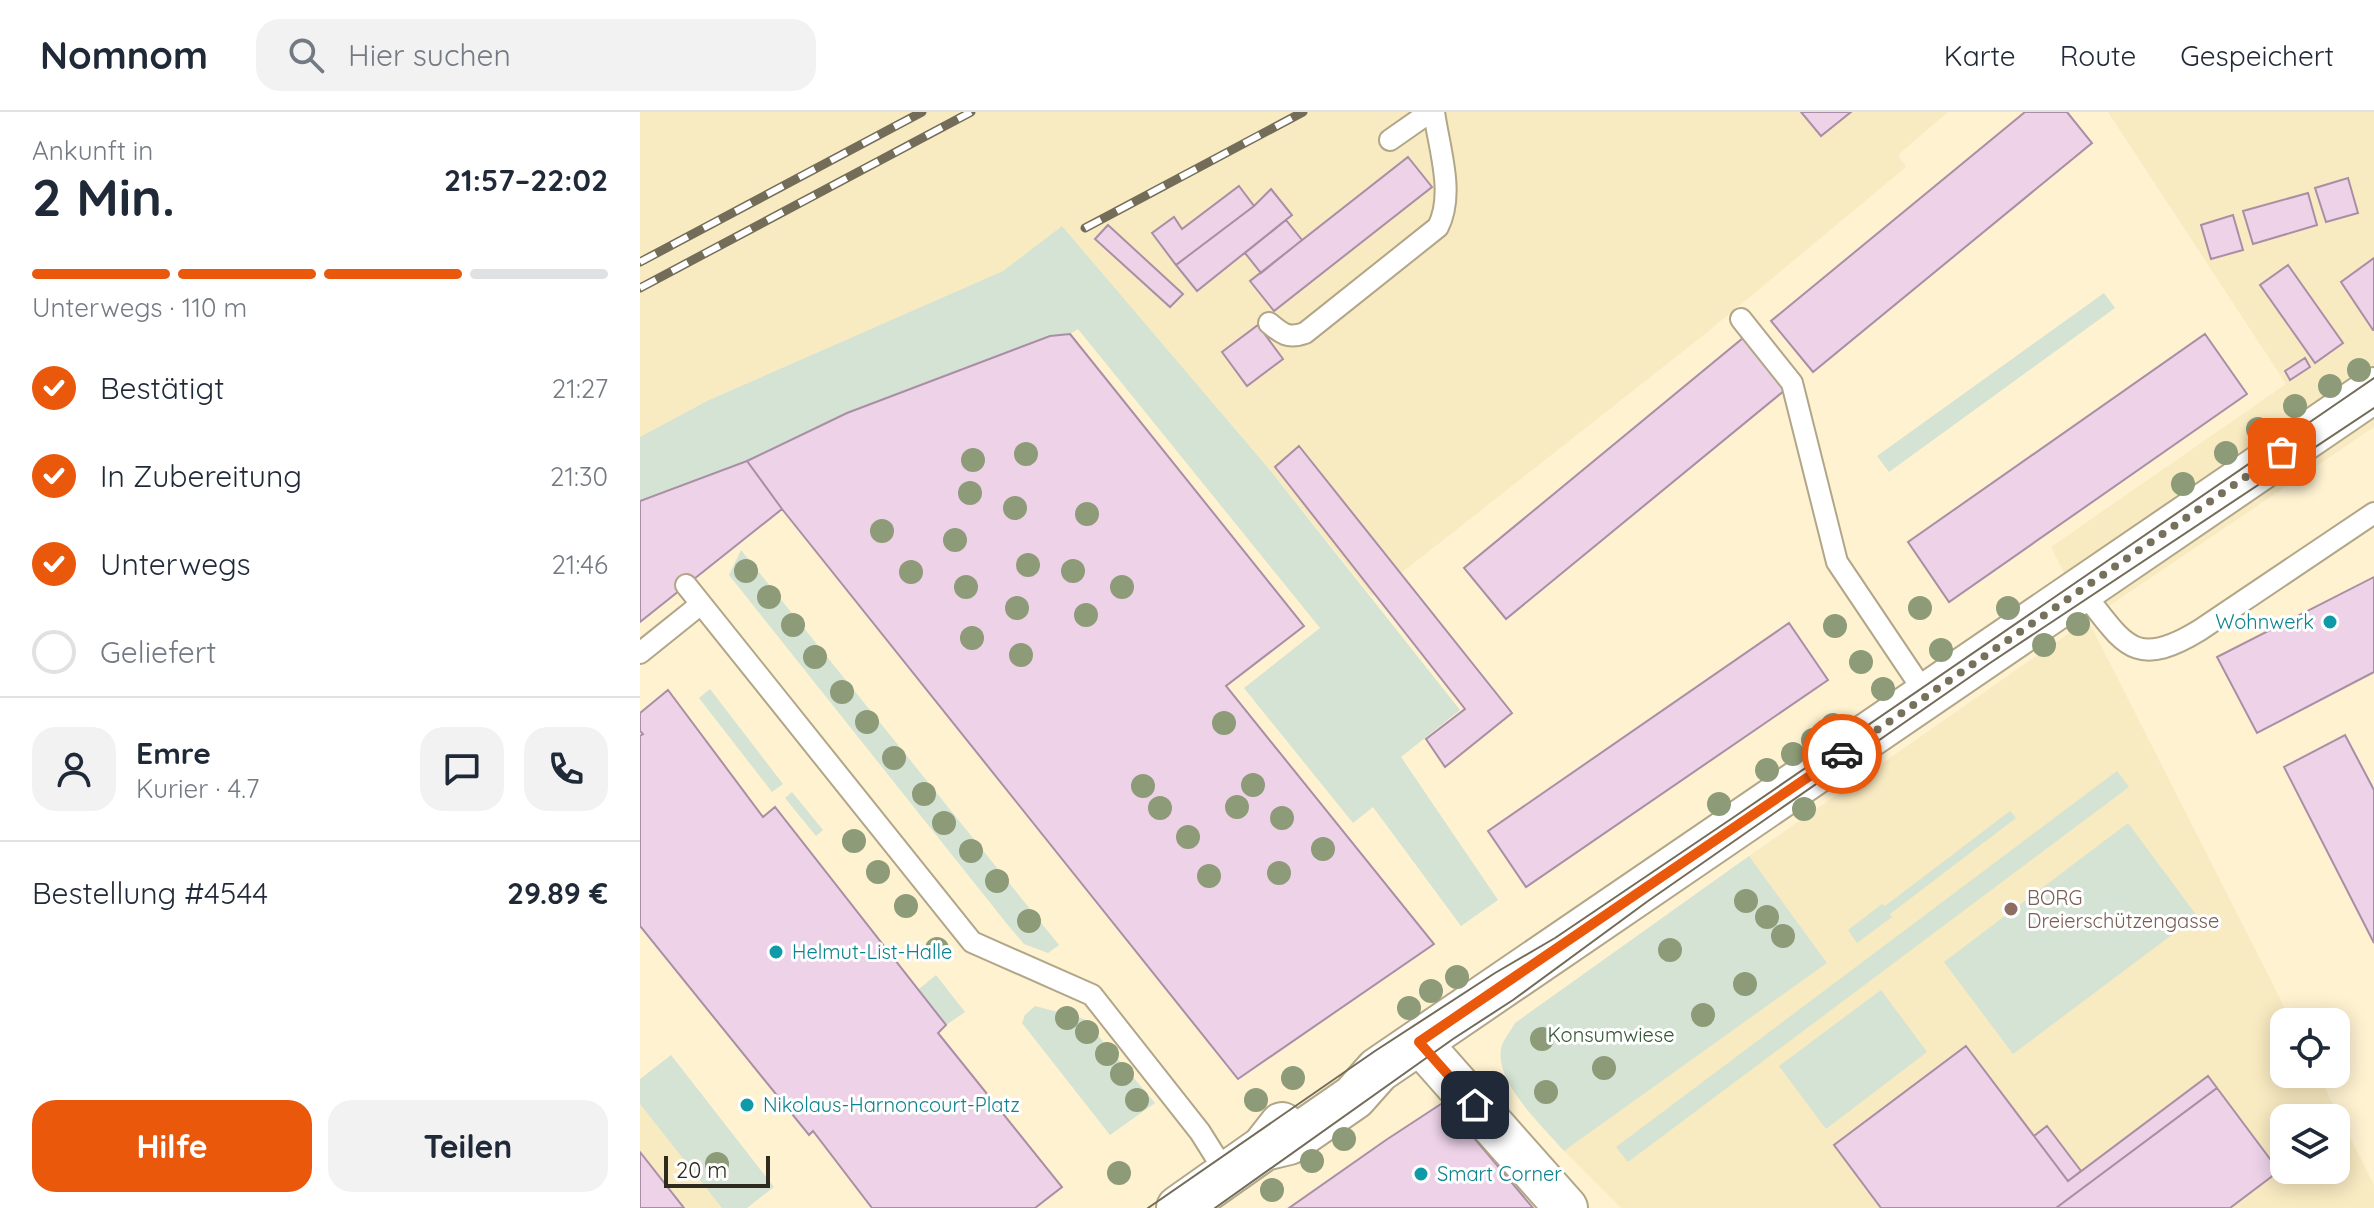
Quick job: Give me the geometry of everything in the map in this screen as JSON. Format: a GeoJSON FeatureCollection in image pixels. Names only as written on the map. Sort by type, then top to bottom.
{"type":"FeatureCollection","features":[{"type":"Feature","properties":{"kind":"street"},"geometry":{"type":"LineString","coordinates":[[1179,1208],[1264,1148],[1289,1142],[1354,1097],[1373,1075],[1419,1042],[2374,390]]}},
{"type":"Feature","properties":{"kind":"street"},"geometry":{"type":"LineString","coordinates":[[1419,1042],[1566,1208]]}},
{"type":"Feature","properties":{"kind":"lane"},"geometry":{"type":"LineString","coordinates":[[1269,323],[1286,336],[1305,333],[1426,240],[1438,227],[1445,213],[1446,196],[1432,112],[1390,140]]}},
{"type":"Feature","properties":{"kind":"lane"},"geometry":{"type":"LineString","coordinates":[[1741,319],[1792,383],[1837,562],[1927,696]]}},
{"type":"Feature","properties":{"kind":"lane"},"geometry":{"type":"LineString","coordinates":[[2082,591],[2121,640],[2135,648],[2150,650],[2170,646],[2200,630],[2374,513]]}},
{"type":"Feature","properties":{"kind":"lane"},"geometry":{"type":"LineString","coordinates":[[686,585],[972,942],[1092,995],[1200,1132],[1227,1175]]}},
{"type":"Feature","properties":{"kind":"lane"},"geometry":{"type":"LineString","coordinates":[[640,653],[701,604]]}},
{"type":"Feature","properties":{"kind":"shaded area"},"geometry":{"type":"Polygon","coordinates":[[[640,112],[1948,112],[1898,155],[1906,167],[1705,334],[1372,596],[1269,469],[1062,226],[1003,271],[707,401],[640,437],[640,112]]]}},
{"type":"Feature","properties":{"kind":"shaded area"},"geometry":{"type":"Polygon","coordinates":[[[2108,112],[2374,112],[2374,427],[2088,620],[2051,547],[2286,384],[2108,112]]]}},
{"type":"Feature","properties":{"kind":"shaded area","name":"BORG Dreierschützengasse"},"geometry":{"type":"Polygon","coordinates":[[[2088,620],[2285,1008],[2270,1008],[2270,1088],[2325,1088],[2333,1104],[2270,1104],[2270,1184],[2350,1184],[2350,1137],[2374,1185],[2374,1208],[1621,1208],[1564,1151],[1827,963],[1749,856],[2088,620]]]}},
{"type":"Feature","properties":{"kind":"shaded area"},"geometry":{"type":"Polygon","coordinates":[[[640,1104],[722,1208],[640,1208],[640,1104]]]}},
{"type":"Feature","properties":{"kind":"green space"},"geometry":{"type":"Polygon","coordinates":[[[1062,226],[1269,469],[1460,710],[1401,757],[1498,900],[1461,926],[1373,807],[1353,823],[1244,688],[1320,628],[1078,329],[1070,334],[1050,336],[847,413],[747,461],[640,501],[640,437],[707,401],[1003,271],[1062,226]]]}},
{"type":"Feature","properties":{"kind":"green space"},"geometry":{"type":"Polygon","coordinates":[[[2104,293],[2115,308],[1889,472],[1877,456],[2104,293]]]}},
{"type":"Feature","properties":{"kind":"green space"},"geometry":{"type":"Polygon","coordinates":[[[741,550],[1059,945],[1048,953],[1024,944],[1007,924],[729,575],[741,550]]]}},
{"type":"Feature","properties":{"kind":"green space"},"geometry":{"type":"Polygon","coordinates":[[[710,689],[783,784],[772,792],[699,698],[710,689]]]}},
{"type":"Feature","properties":{"kind":"green space"},"geometry":{"type":"Polygon","coordinates":[[[2117,771],[2129,787],[1628,1162],[1616,1147],[2117,771]]]}},
{"type":"Feature","properties":{"kind":"green space"},"geometry":{"type":"Polygon","coordinates":[[[792,792],[823,830],[816,836],[785,798],[792,792]]]}},
{"type":"Feature","properties":{"kind":"green space"},"geometry":{"type":"Polygon","coordinates":[[[2010,811],[2016,818],[1890,914],[1892,917],[1857,943],[1848,930],[1882,904],[1885,906],[2010,811]]]}},
{"type":"Feature","properties":{"kind":"green space"},"geometry":{"type":"Polygon","coordinates":[[[2128,823],[2197,916],[2013,1054],[1944,962],[2128,823]]]}},
{"type":"Feature","properties":{"kind":"green space","name":"Konsumwiese"},"geometry":{"type":"Polygon","coordinates":[[[1749,856],[1827,963],[1564,1151],[1521,1102],[1504,1073],[1502,1045],[1515,1023],[1749,856]]]}},
{"type":"Feature","properties":{"kind":"green space"},"geometry":{"type":"Polygon","coordinates":[[[936,975],[965,1012],[946,1025],[919,989],[936,975]]]}},
{"type":"Feature","properties":{"kind":"green space"},"geometry":{"type":"Polygon","coordinates":[[[1881,990],[1927,1052],[1826,1129],[1779,1066],[1881,990]]]}},
{"type":"Feature","properties":{"kind":"green space"},"geometry":{"type":"Polygon","coordinates":[[[1035,1006],[1084,1019],[1155,1103],[1110,1135],[1022,1023],[1025,1015],[1035,1006]]]}},
{"type":"Feature","properties":{"kind":"green space"},"geometry":{"type":"Polygon","coordinates":[[[671,1055],[774,1187],[747,1208],[722,1208],[640,1104],[640,1079],[671,1055]]]}},
{"type":"Feature","properties":{"kind":"building"},"geometry":{"type":"Polygon","coordinates":[[[1801,112],[1851,112],[1821,136],[1801,112]]]}},
{"type":"Feature","properties":{"kind":"building"},"geometry":{"type":"Polygon","coordinates":[[[2025,112],[2067,112],[2092,143],[1813,372],[1771,321],[2025,112]]]}},
{"type":"Feature","properties":{"kind":"building"},"geometry":{"type":"Polygon","coordinates":[[[1408,157],[1432,187],[1274,311],[1250,281],[1408,157]]]}},
{"type":"Feature","properties":{"kind":"building"},"geometry":{"type":"Polygon","coordinates":[[[2348,178],[2358,213],[2326,222],[2315,188],[2348,178]]]}},
{"type":"Feature","properties":{"kind":"building"},"geometry":{"type":"Polygon","coordinates":[[[1239,186],[1254,206],[1176,265],[1152,233],[1174,217],[1182,229],[1239,186]]]}},
{"type":"Feature","properties":{"kind":"building"},"geometry":{"type":"Polygon","coordinates":[[[1271,189],[1292,215],[1197,291],[1176,265],[1254,206],[1271,189]]]}},
{"type":"Feature","properties":{"kind":"building"},"geometry":{"type":"Polygon","coordinates":[[[2308,193],[2317,225],[2253,244],[2243,211],[2308,193]]]}},
{"type":"Feature","properties":{"kind":"building"},"geometry":{"type":"Polygon","coordinates":[[[2233,215],[2243,250],[2211,259],[2201,225],[2233,215]]]}},
{"type":"Feature","properties":{"kind":"building"},"geometry":{"type":"Polygon","coordinates":[[[1286,220],[1302,240],[1261,273],[1245,253],[1286,220]]]}},
{"type":"Feature","properties":{"kind":"building"},"geometry":{"type":"Polygon","coordinates":[[[1108,225],[1183,294],[1170,307],[1095,239],[1108,225]]]}},
{"type":"Feature","properties":{"kind":"building"},"geometry":{"type":"Polygon","coordinates":[[[2374,258],[2374,330],[2373,330],[2341,282],[2374,258]]]}},
{"type":"Feature","properties":{"kind":"building"},"geometry":{"type":"Polygon","coordinates":[[[2288,265],[2343,343],[2315,363],[2260,285],[2288,265]]]}},
{"type":"Feature","properties":{"kind":"building"},"geometry":{"type":"Polygon","coordinates":[[[1258,325],[1283,359],[1247,386],[1222,352],[1258,325]]]}},
{"type":"Feature","properties":{"kind":"building"},"geometry":{"type":"Polygon","coordinates":[[[1070,334],[1304,626],[1226,686],[1434,944],[1238,1079],[782,509],[747,461],[847,413],[1050,336],[1070,334]]]}},
{"type":"Feature","properties":{"kind":"building"},"geometry":{"type":"Polygon","coordinates":[[[2205,334],[2247,394],[1949,602],[1908,542],[2205,334]]]}},
{"type":"Feature","properties":{"kind":"building"},"geometry":{"type":"Polygon","coordinates":[[[1743,338],[1785,390],[1506,619],[1464,568],[1743,338]]]}},
{"type":"Feature","properties":{"kind":"building"},"geometry":{"type":"Polygon","coordinates":[[[2305,358],[2310,367],[2290,380],[2285,371],[2305,358]]]}},
{"type":"Feature","properties":{"kind":"building"},"geometry":{"type":"Polygon","coordinates":[[[1299,446],[1512,713],[1445,767],[1426,739],[1465,709],[1275,467],[1299,446]]]}},
{"type":"Feature","properties":{"kind":"building"},"geometry":{"type":"Polygon","coordinates":[[[747,461],[782,509],[640,622],[640,501],[747,461]]]}},
{"type":"Feature","properties":{"kind":"building","name":"Wohnwerk"},"geometry":{"type":"Polygon","coordinates":[[[2374,577],[2374,672],[2257,733],[2217,657],[2374,577]]]}},
{"type":"Feature","properties":{"kind":"building"},"geometry":{"type":"Polygon","coordinates":[[[1789,623],[1828,680],[1526,887],[1488,831],[1789,623]]]}},
{"type":"Feature","properties":{"kind":"building","name":"Helmut-List-Halle"},"geometry":{"type":"Polygon","coordinates":[[[668,690],[763,817],[775,807],[946,1025],[938,1033],[1062,1187],[1035,1208],[872,1208],[813,1131],[809,1135],[640,926],[640,736],[643,734],[640,731],[640,713],[668,690]]]}},
{"type":"Feature","properties":{"kind":"building"},"geometry":{"type":"Polygon","coordinates":[[[2345,735],[2374,790],[2374,943],[2284,767],[2345,735]]]}},
{"type":"Feature","properties":{"kind":"building"},"geometry":{"type":"Polygon","coordinates":[[[1966,1046],[2068,1181],[2208,1076],[2217,1088],[2056,1208],[1881,1208],[1834,1145],[1966,1046]]]}},
{"type":"Feature","properties":{"kind":"building"},"geometry":{"type":"Polygon","coordinates":[[[2217,1088],[2270,1159],[2270,1178],[2230,1208],[2056,1208],[2217,1088]]]}},
{"type":"Feature","properties":{"kind":"building","name":"Smart Corner"},"geometry":{"type":"Polygon","coordinates":[[[1444,1102],[1533,1208],[1289,1208],[1386,1140],[1444,1102]]]}},
{"type":"Feature","properties":{"kind":"building"},"geometry":{"type":"Polygon","coordinates":[[[2047,1126],[2081,1171],[2068,1181],[2034,1136],[2047,1126]]]}},
{"type":"Feature","properties":{"kind":"building"},"geometry":{"type":"Polygon","coordinates":[[[640,1152],[684,1208],[640,1208],[640,1152]]]}},
{"type":"Feature","properties":{"kind":"tram line"},"geometry":{"type":"LineString","coordinates":[[1148,1208],[1375,1051],[1555,938],[1734,817],[2374,378]]}},
{"type":"Feature","properties":{"kind":"tram line"},"geometry":{"type":"LineString","coordinates":[[1215,1208],[1990,663],[2374,408]]}},
{"type":"Feature","properties":{"kind":"railway"},"geometry":{"type":"LineString","coordinates":[[640,262],[922,112]]}},
{"type":"Feature","properties":{"kind":"railway"},"geometry":{"type":"LineString","coordinates":[[640,288],[971,112]]}},
{"type":"Feature","properties":{"kind":"railway"},"geometry":{"type":"LineString","coordinates":[[1085,228],[1303,112]]}},
{"type":"Feature","properties":{"kind":"way so far"},"geometry":{"type":"LineString","coordinates":[[1842,754],[2282,452]]}},
{"type":"Feature","properties":{"kind":"place","name":"Wohnwerk"},"geometry":{"type":"Point","coordinates":[2330,622]}},
{"type":"Feature","properties":{"kind":"place","name":"BORG Dreierschützengasse"},"geometry":{"type":"Point","coordinates":[2011,909]}},
{"type":"Feature","properties":{"kind":"place","name":"Helmut-List-Halle"},"geometry":{"type":"Point","coordinates":[776,952]}},
{"type":"Feature","properties":{"kind":"place","name":"Nikolaus-Harnoncourt-Platz"},"geometry":{"type":"Point","coordinates":[747,1105]}},
{"type":"Feature","properties":{"kind":"place","name":"Smart Corner"},"geometry":{"type":"Point","coordinates":[1421,1174]}},
{"type":"Feature","properties":{"kind":"route"},"geometry":{"type":"LineString","coordinates":[[1475,1105],[1419,1042],[1842,754]]}}]}
